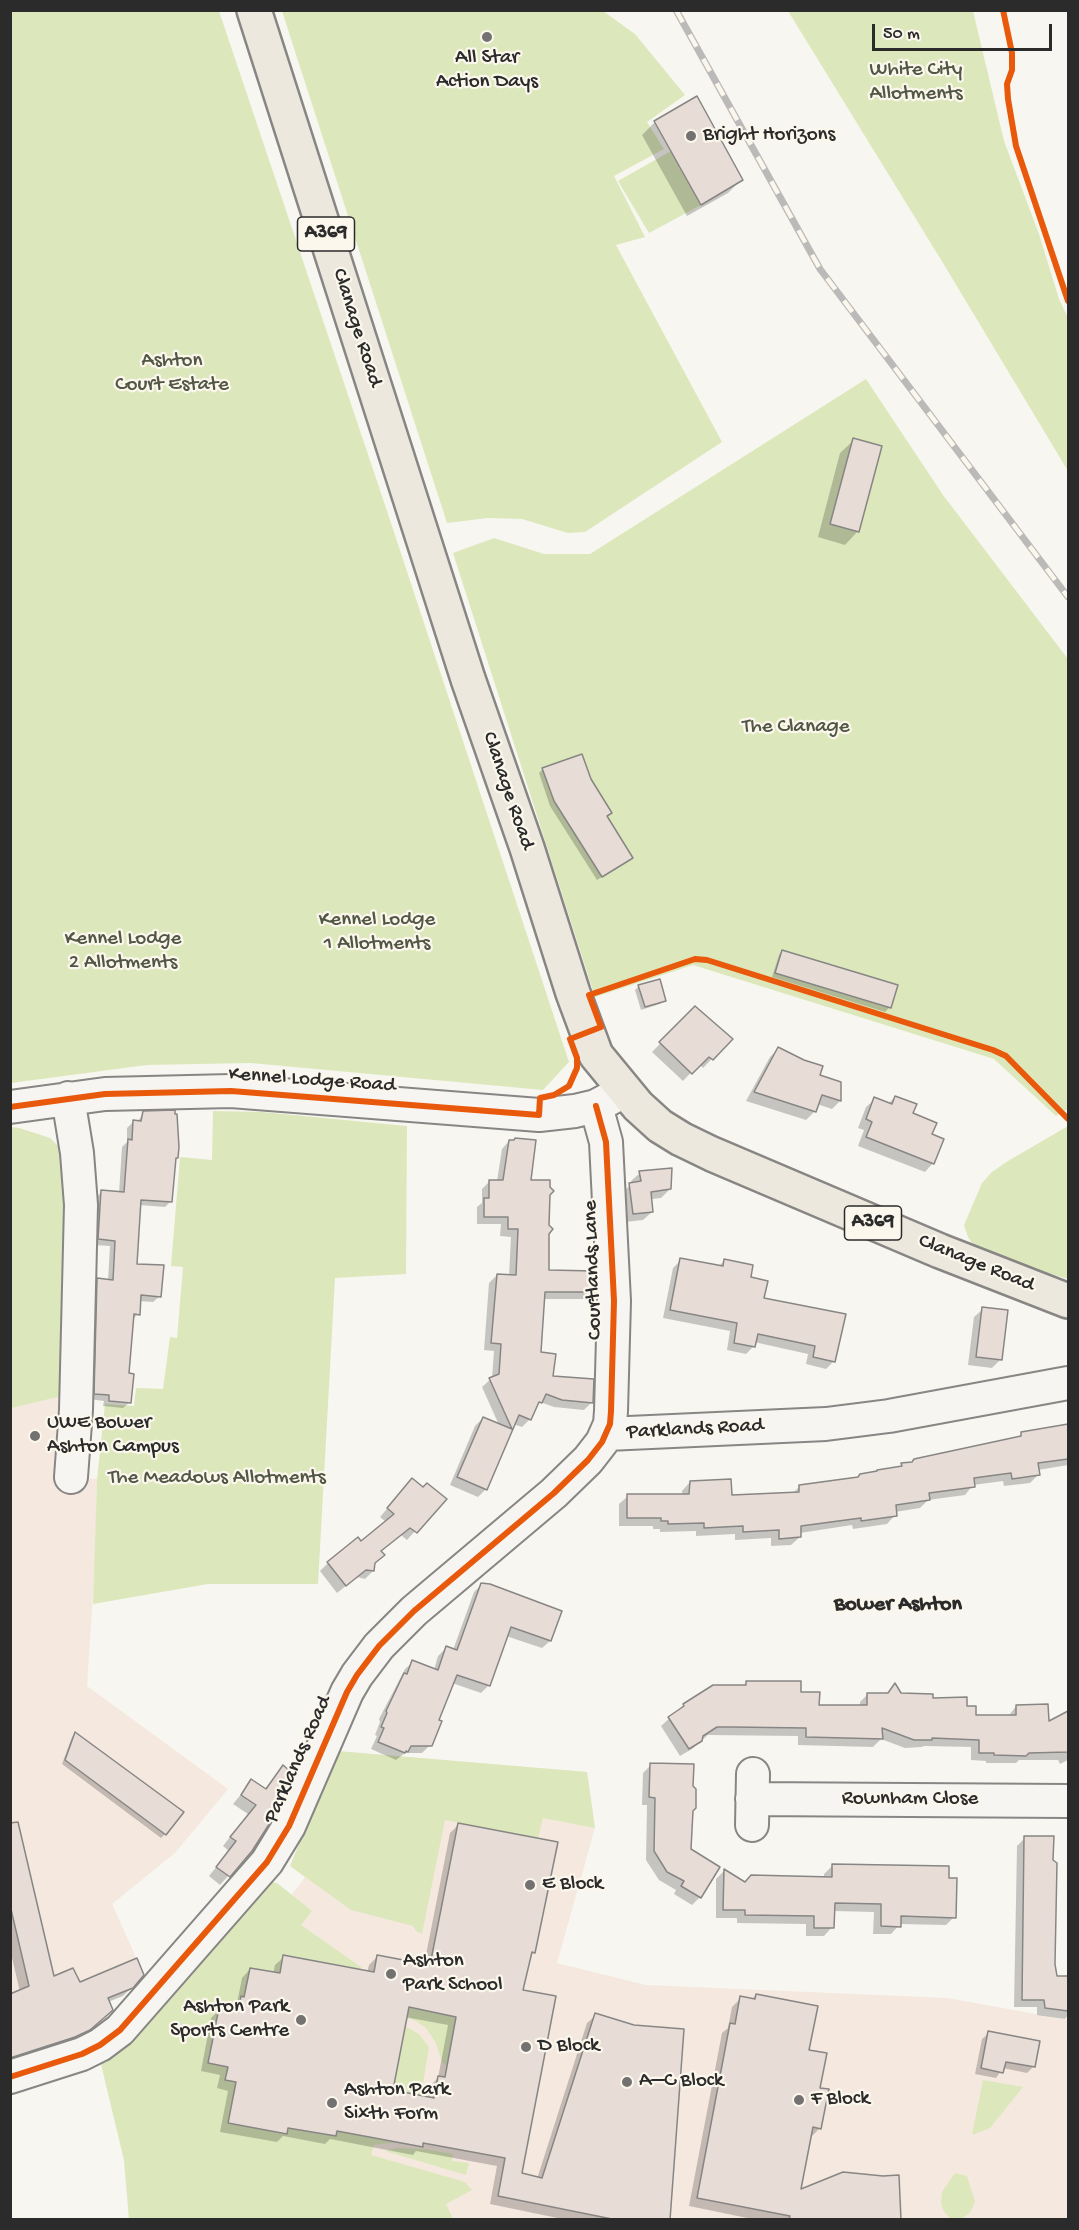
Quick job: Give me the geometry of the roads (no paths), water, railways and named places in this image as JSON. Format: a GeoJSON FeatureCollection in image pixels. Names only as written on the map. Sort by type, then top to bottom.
{"type":"FeatureCollection","features":[{"type":"Feature","properties":{"kind":"main road","name":"Clanage Road"},"geometry":{"type":"LineString","coordinates":[[254,10],[468,679],[527,848],[609,1098],[712,1154],[940,1251],[1068,1301]]}},
{"type":"Feature","properties":{"kind":"street","name":"Kennel Lodge Road"},"geometry":{"type":"LineString","coordinates":[[10,1107],[105,1094],[231,1091],[539,1115],[575,1111],[609,1098]]}},
{"type":"Feature","properties":{"kind":"street"},"geometry":{"type":"LineString","coordinates":[[68,1098],[78,1154],[81,1205],[76,1410],[71,1478]]}},
{"type":"Feature","properties":{"kind":"street","name":"Courtlands Lane"},"geometry":{"type":"LineString","coordinates":[[607,1434],[611,1411],[614,1301],[606,1142],[609,1098]]}},
{"type":"Feature","properties":{"kind":"street","name":"Parklands Road"},"geometry":{"type":"LineString","coordinates":[[10,2077],[82,2054],[100,2045],[120,2030],[267,1862],[289,1826],[346,1692],[379,1646],[414,1611],[554,1493],[588,1460],[607,1434],[826,1424],[889,1416],[1068,1383]]}},
{"type":"Feature","properties":{"kind":"street","name":"Rownham Close"},"geometry":{"type":"LineString","coordinates":[[752,1799],[1068,1801]]}},
{"type":"Feature","properties":{"kind":"railway"},"geometry":{"type":"LineString","coordinates":[[676,10],[820,269],[1068,597]]}},
{"type":"Feature","properties":{"kind":"place","name":"All Star Action Days"},"geometry":{"type":"Point","coordinates":[487,37]}},
{"type":"Feature","properties":{"kind":"place","name":"Bright Horizons"},"geometry":{"type":"Point","coordinates":[691,136]}},
{"type":"Feature","properties":{"kind":"place","name":"UWE Bower Ashton Campus"},"geometry":{"type":"Point","coordinates":[35,1436]}},
{"type":"Feature","properties":{"kind":"place","name":"E Block"},"geometry":{"type":"Point","coordinates":[530,1885]}},
{"type":"Feature","properties":{"kind":"place","name":"Ashton Park School"},"geometry":{"type":"Point","coordinates":[391,1974]}},
{"type":"Feature","properties":{"kind":"place","name":"Ashton Park Sports Centre"},"geometry":{"type":"Point","coordinates":[301,2020]}},
{"type":"Feature","properties":{"kind":"place","name":"D Block"},"geometry":{"type":"Point","coordinates":[526,2047]}},
{"type":"Feature","properties":{"kind":"place","name":"A–C Block"},"geometry":{"type":"Point","coordinates":[627,2082]}},
{"type":"Feature","properties":{"kind":"place","name":"F Block"},"geometry":{"type":"Point","coordinates":[799,2100]}},
{"type":"Feature","properties":{"kind":"place","name":"Ashton Park Sixth Form"},"geometry":{"type":"Point","coordinates":[332,2103]}},
{"type":"Feature","properties":{"kind":"district","name":"Bower Ashton"},"geometry":{"type":"Point","coordinates":[898,1606]}},
{"type":"Feature","properties":{"kind":"park label","name":"White City Allotments"},"geometry":{"type":"Point","coordinates":[916,83]}},
{"type":"Feature","properties":{"kind":"park label","name":"Ashton Court Estate"},"geometry":{"type":"Point","coordinates":[172,374]}},
{"type":"Feature","properties":{"kind":"park label","name":"The Clanage"},"geometry":{"type":"Point","coordinates":[796,728]}},
{"type":"Feature","properties":{"kind":"park label","name":"Kennel Lodge 1 Allotments"},"geometry":{"type":"Point","coordinates":[377,933]}},
{"type":"Feature","properties":{"kind":"park label","name":"Kennel Lodge 2 Allotments"},"geometry":{"type":"Point","coordinates":[123,952]}},
{"type":"Feature","properties":{"kind":"park label","name":"The Meadows Allotments"},"geometry":{"type":"Point","coordinates":[217,1479]}}]}
